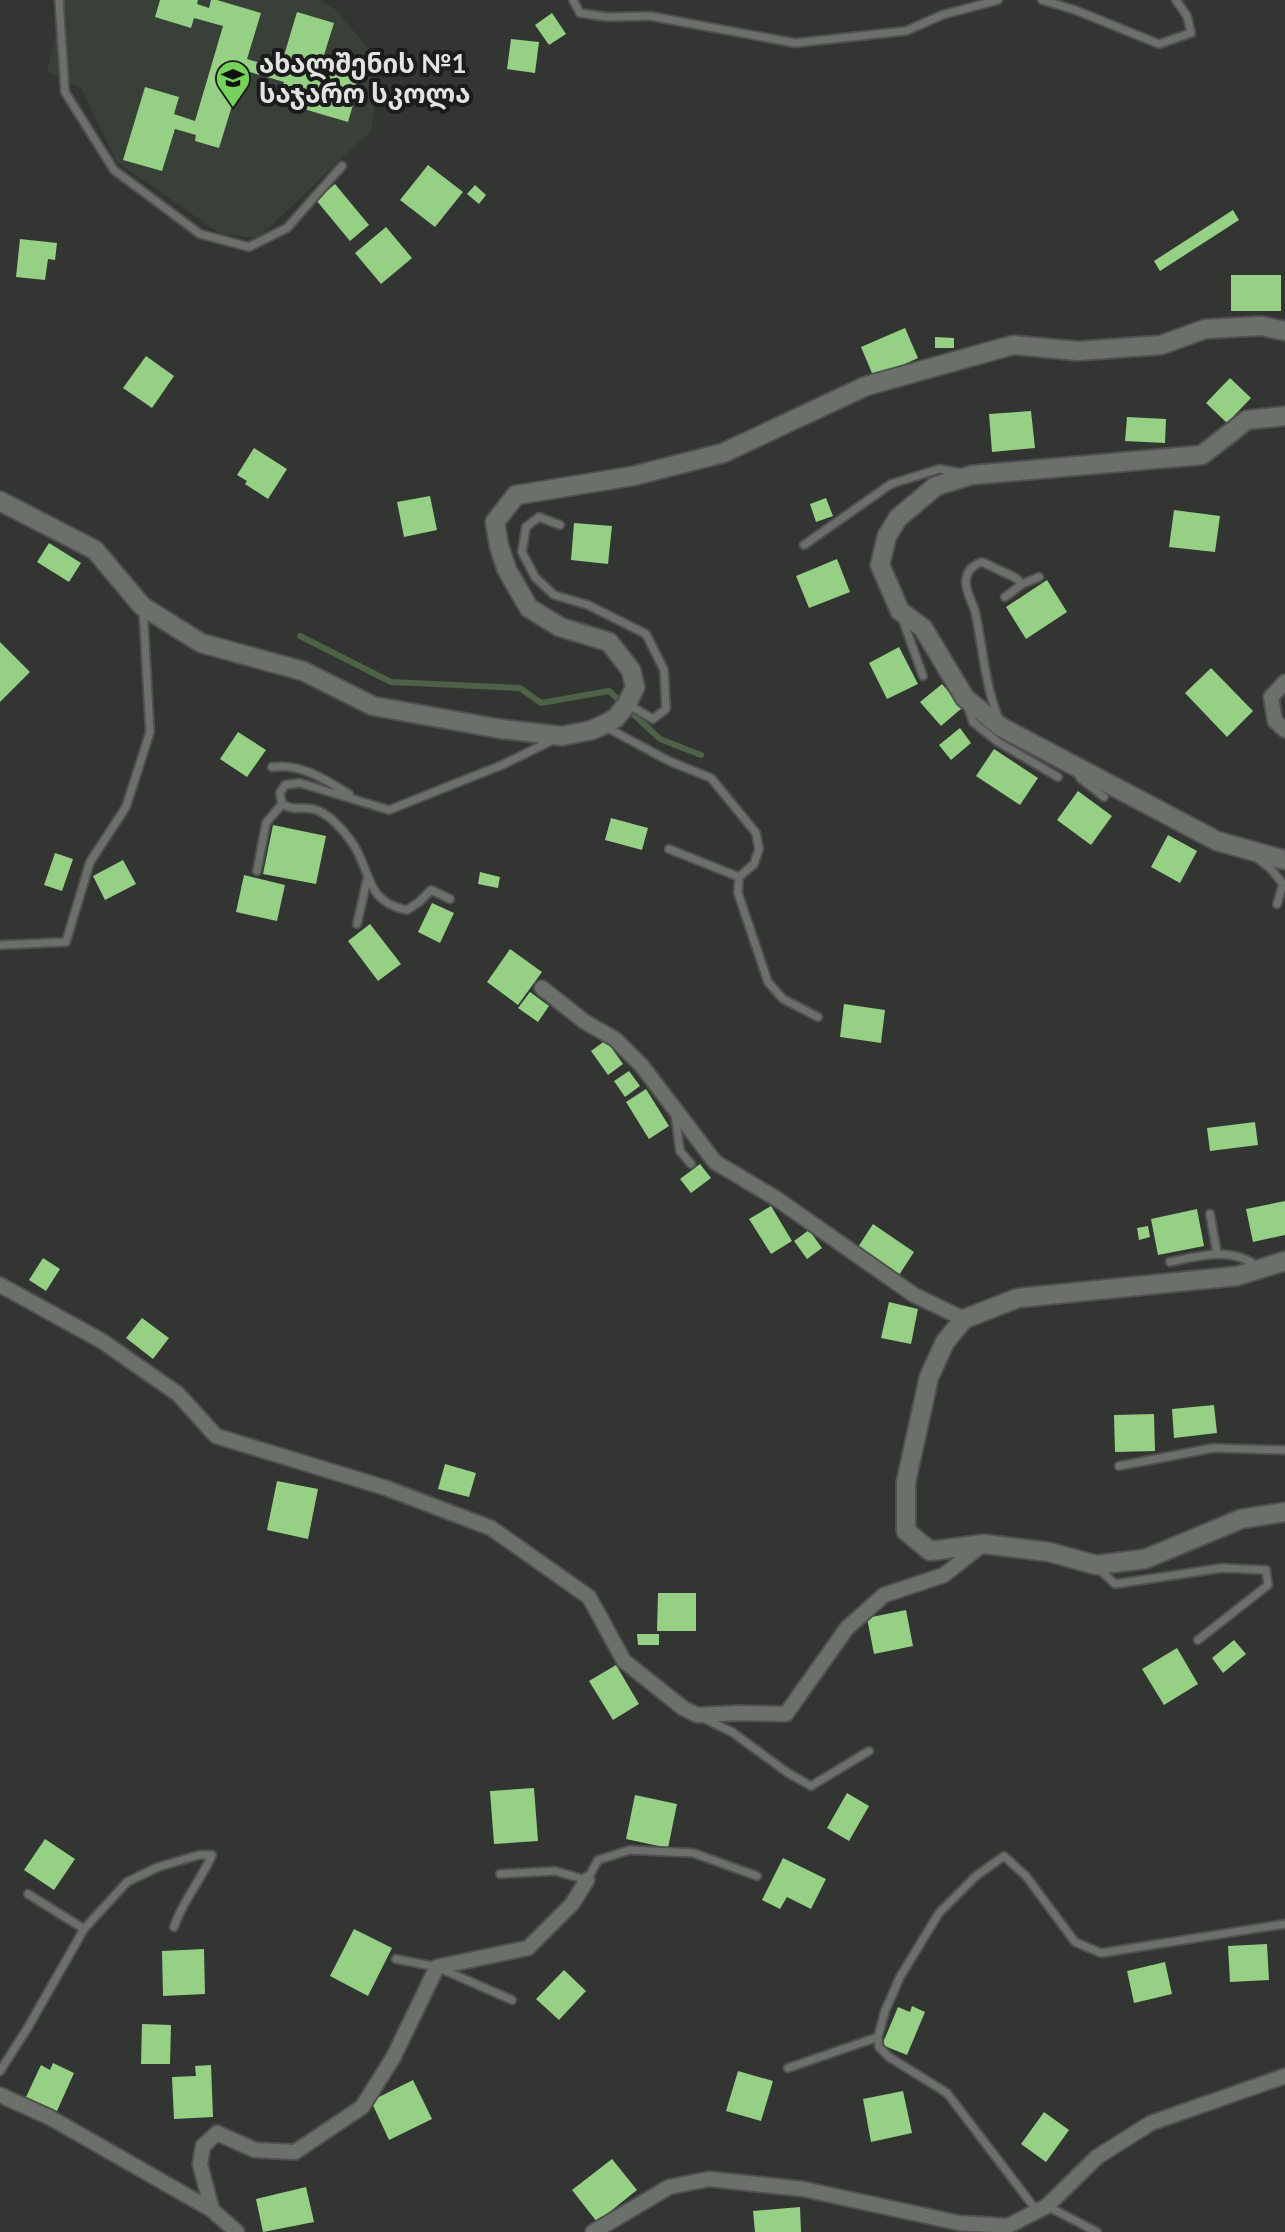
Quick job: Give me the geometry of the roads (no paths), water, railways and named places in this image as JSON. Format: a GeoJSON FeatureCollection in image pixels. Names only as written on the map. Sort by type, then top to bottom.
{"type":"FeatureCollection","features":[{"type":"Feature","properties":{"kind":"street"},"geometry":{"type":"LineString","coordinates":[[0,501],[95,550],[142,606],[201,643],[303,671],[373,706],[501,729],[562,736],[603,725],[616,718],[635,687],[631,670],[609,642],[560,627],[529,608],[507,570],[495,522],[516,495],[633,476],[723,453],[866,386],[1013,345],[1078,351],[1161,345],[1205,329],[1261,326],[1285,331]]}},
{"type":"Feature","properties":{"kind":"street"},"geometry":{"type":"LineString","coordinates":[[1285,416],[1247,420],[1202,455],[972,475],[936,486],[898,518],[887,536],[880,565],[900,611],[923,628],[965,698],[1001,727],[1217,841],[1285,860]]}},
{"type":"Feature","properties":{"kind":"street"},"geometry":{"type":"LineString","coordinates":[[1285,682],[1271,697],[1275,721],[1285,730]]}},
{"type":"Feature","properties":{"kind":"street"},"geometry":{"type":"LineString","coordinates":[[542,988],[585,1022],[615,1039],[642,1066],[715,1162],[777,1199],[914,1295],[964,1319]]}},
{"type":"Feature","properties":{"kind":"street"},"geometry":{"type":"LineString","coordinates":[[1285,1261],[1237,1276],[1018,1298],[964,1319],[945,1342],[929,1377],[906,1482],[906,1531],[930,1551],[984,1544],[1049,1552],[1096,1565],[1145,1559],[1241,1519],[1285,1512]]}},
{"type":"Feature","properties":{"kind":"street"},"geometry":{"type":"LineString","coordinates":[[0,1285],[115,1349],[178,1394],[216,1436],[386,1488],[491,1528],[589,1597],[624,1661],[683,1708],[697,1715],[786,1714],[847,1628],[884,1595],[944,1575],[984,1544]]}},
{"type":"Feature","properties":{"kind":"street"},"geometry":{"type":"LineString","coordinates":[[212,2210],[200,2164],[203,2146],[217,2133],[255,2150],[295,2152],[362,2107],[393,2058],[437,1967],[528,1948],[572,1904],[587,1880]]}},
{"type":"Feature","properties":{"kind":"street"},"geometry":{"type":"LineString","coordinates":[[593,2232],[669,2187],[709,2179],[803,2189],[959,2223],[1010,2229],[1042,2209],[1097,2157],[1151,2123],[1285,2076]]}},
{"type":"Feature","properties":{"kind":"street"},"geometry":{"type":"LineString","coordinates":[[0,2095],[49,2117],[212,2210],[237,2232]]}},
{"type":"Feature","properties":{"kind":"lane"},"geometry":{"type":"LineString","coordinates":[[59,0],[65,92],[114,170],[200,234],[249,247],[287,228],[342,166]]}},
{"type":"Feature","properties":{"kind":"lane"},"geometry":{"type":"LineString","coordinates":[[573,0],[580,13],[607,17],[650,16],[795,43],[906,31],[942,15],[998,0]]}},
{"type":"Feature","properties":{"kind":"lane"},"geometry":{"type":"LineString","coordinates":[[1042,0],[1159,44],[1191,33],[1187,16],[1176,0]]}},
{"type":"Feature","properties":{"kind":"lane"},"geometry":{"type":"LineString","coordinates":[[804,545],[891,484],[939,469],[972,475]]}},
{"type":"Feature","properties":{"kind":"lane"},"geometry":{"type":"LineString","coordinates":[[560,525],[539,517],[526,527],[522,552],[535,577],[554,595],[588,605],[646,634],[664,670],[666,709],[653,719],[627,704]]}},
{"type":"Feature","properties":{"kind":"lane"},"geometry":{"type":"LineString","coordinates":[[1001,727],[988,692],[966,579],[970,569],[982,562],[1022,584]]}},
{"type":"Feature","properties":{"kind":"lane"},"geometry":{"type":"LineString","coordinates":[[1005,597],[1022,584],[1039,577]]}},
{"type":"Feature","properties":{"kind":"lane"},"geometry":{"type":"LineString","coordinates":[[0,945],[66,942],[90,862],[126,807],[150,732],[142,606]]}},
{"type":"Feature","properties":{"kind":"lane"},"geometry":{"type":"LineString","coordinates":[[900,611],[923,676]]}},
{"type":"Feature","properties":{"kind":"lane"},"geometry":{"type":"LineString","coordinates":[[965,698],[973,722],[998,742],[1058,777]]}},
{"type":"Feature","properties":{"kind":"lane"},"geometry":{"type":"LineString","coordinates":[[603,725],[669,761],[711,778],[756,833],[759,849],[754,864],[739,877],[738,893],[768,982],[783,999],[818,1017]]}},
{"type":"Feature","properties":{"kind":"lane"},"geometry":{"type":"LineString","coordinates":[[282,804],[280,793],[285,785],[300,783],[389,810],[502,765],[562,736]]}},
{"type":"Feature","properties":{"kind":"lane"},"geometry":{"type":"LineString","coordinates":[[272,767],[286,765],[313,773],[361,801]]}},
{"type":"Feature","properties":{"kind":"lane"},"geometry":{"type":"LineString","coordinates":[[1077,765],[1080,778],[1104,797]]}},
{"type":"Feature","properties":{"kind":"lane"},"geometry":{"type":"LineString","coordinates":[[257,871],[266,823],[282,804]]}},
{"type":"Feature","properties":{"kind":"lane"},"geometry":{"type":"LineString","coordinates":[[282,804],[292,809],[313,809],[329,818],[351,841],[363,863],[367,880],[379,898],[393,908],[407,910],[431,890],[450,899]]}},
{"type":"Feature","properties":{"kind":"lane"},"geometry":{"type":"LineString","coordinates":[[669,849],[739,877]]}},
{"type":"Feature","properties":{"kind":"lane"},"geometry":{"type":"LineString","coordinates":[[1246,849],[1271,869],[1283,884],[1277,904]]}},
{"type":"Feature","properties":{"kind":"lane"},"geometry":{"type":"LineString","coordinates":[[357,924],[367,880]]}},
{"type":"Feature","properties":{"kind":"lane"},"geometry":{"type":"LineString","coordinates":[[674,1108],[680,1151],[691,1164]]}},
{"type":"Feature","properties":{"kind":"lane"},"geometry":{"type":"LineString","coordinates":[[1210,1214],[1217,1253]]}},
{"type":"Feature","properties":{"kind":"lane"},"geometry":{"type":"LineString","coordinates":[[1170,1262],[1217,1253],[1235,1255],[1260,1269]]}},
{"type":"Feature","properties":{"kind":"lane"},"geometry":{"type":"LineString","coordinates":[[1119,1466],[1213,1448],[1285,1450]]}},
{"type":"Feature","properties":{"kind":"lane"},"geometry":{"type":"LineString","coordinates":[[1096,1565],[1115,1584],[1222,1568],[1266,1570],[1268,1585],[1198,1640]]}},
{"type":"Feature","properties":{"kind":"lane"},"geometry":{"type":"LineString","coordinates":[[697,1715],[732,1732],[811,1786],[869,1751]]}},
{"type":"Feature","properties":{"kind":"lane"},"geometry":{"type":"LineString","coordinates":[[500,1874],[555,1871],[587,1880],[598,1860],[630,1850],[693,1853],[757,1876]]}},
{"type":"Feature","properties":{"kind":"lane"},"geometry":{"type":"LineString","coordinates":[[0,2071],[84,1929],[127,1882],[158,1867],[199,1855],[212,1855],[174,1927]]}},
{"type":"Feature","properties":{"kind":"lane"},"geometry":{"type":"LineString","coordinates":[[1097,2232],[1042,2209],[947,2093],[889,2057],[879,2047],[878,2037],[885,2011],[900,1977],[939,1913],[976,1876],[1004,1856],[1026,1876],[1075,1942],[1101,1953],[1285,1924]]}},
{"type":"Feature","properties":{"kind":"lane"},"geometry":{"type":"LineString","coordinates":[[28,1894],[84,1929]]}},
{"type":"Feature","properties":{"kind":"lane"},"geometry":{"type":"LineString","coordinates":[[396,1959],[437,1967],[512,2000]]}},
{"type":"Feature","properties":{"kind":"lane"},"geometry":{"type":"LineString","coordinates":[[788,2068],[878,2037]]}},
{"type":"Feature","properties":{"kind":"waterway"},"geometry":{"type":"LineString","coordinates":[[300,636],[391,682],[520,688],[541,703],[609,691],[621,702]]}},
{"type":"Feature","properties":{"kind":"waterway"},"geometry":{"type":"LineString","coordinates":[[631,712],[660,739],[701,755]]}},
{"type":"Feature","properties":{"kind":"place","name":"ახალშენის №1 საჯარო სკოლა"},"geometry":{"type":"Point","coordinates":[233,109]}}]}
